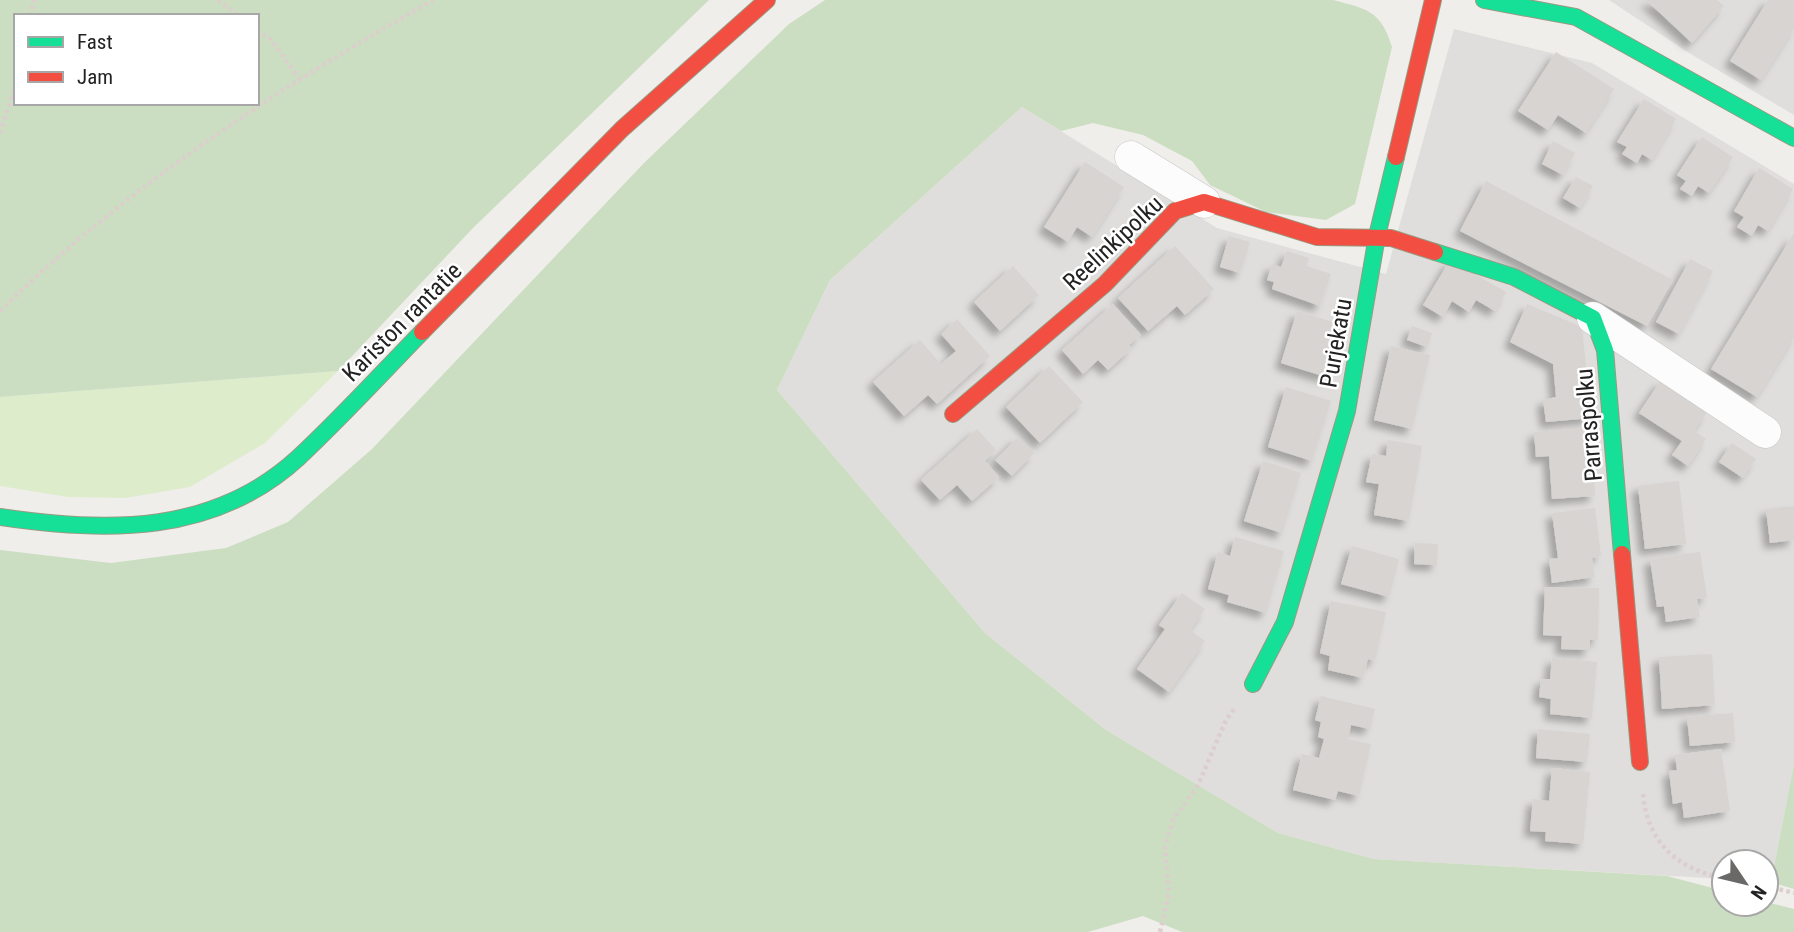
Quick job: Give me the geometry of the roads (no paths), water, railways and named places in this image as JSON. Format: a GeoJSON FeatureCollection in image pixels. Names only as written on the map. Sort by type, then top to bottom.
{"type":"FeatureCollection","features":[{"type":"Feature","properties":{"kind":"street","name":"Kariston rantatie"},"geometry":{"type":"LineString","coordinates":[[0,517],[47,525],[131,529],[209,511],[247,494],[297,459],[622,129],[767,0]]}},
{"type":"Feature","properties":{"kind":"street","name":"Purjekatu"},"geometry":{"type":"LineString","coordinates":[[1253,684],[1285,622],[1347,411],[1377,236],[1433,0]]}},
{"type":"Feature","properties":{"kind":"street"},"geometry":{"type":"LineString","coordinates":[[1484,0],[1580,9],[1794,138]]}},
{"type":"Feature","properties":{"kind":"street"},"geometry":{"type":"LineString","coordinates":[[1131,157],[1204,202]]}},
{"type":"Feature","properties":{"kind":"street","name":"Reelinkipolku"},"geometry":{"type":"LineString","coordinates":[[953,414],[1105,284],[1175,211],[1204,202],[1271,225],[1317,237],[1377,236]]}},
{"type":"Feature","properties":{"kind":"street"},"geometry":{"type":"LineString","coordinates":[[1377,236],[1514,277],[1593,318],[1765,432]]}},
{"type":"Feature","properties":{"kind":"street","name":"Parraspolku"},"geometry":{"type":"LineString","coordinates":[[1593,318],[1605,350],[1640,762]]}}]}
